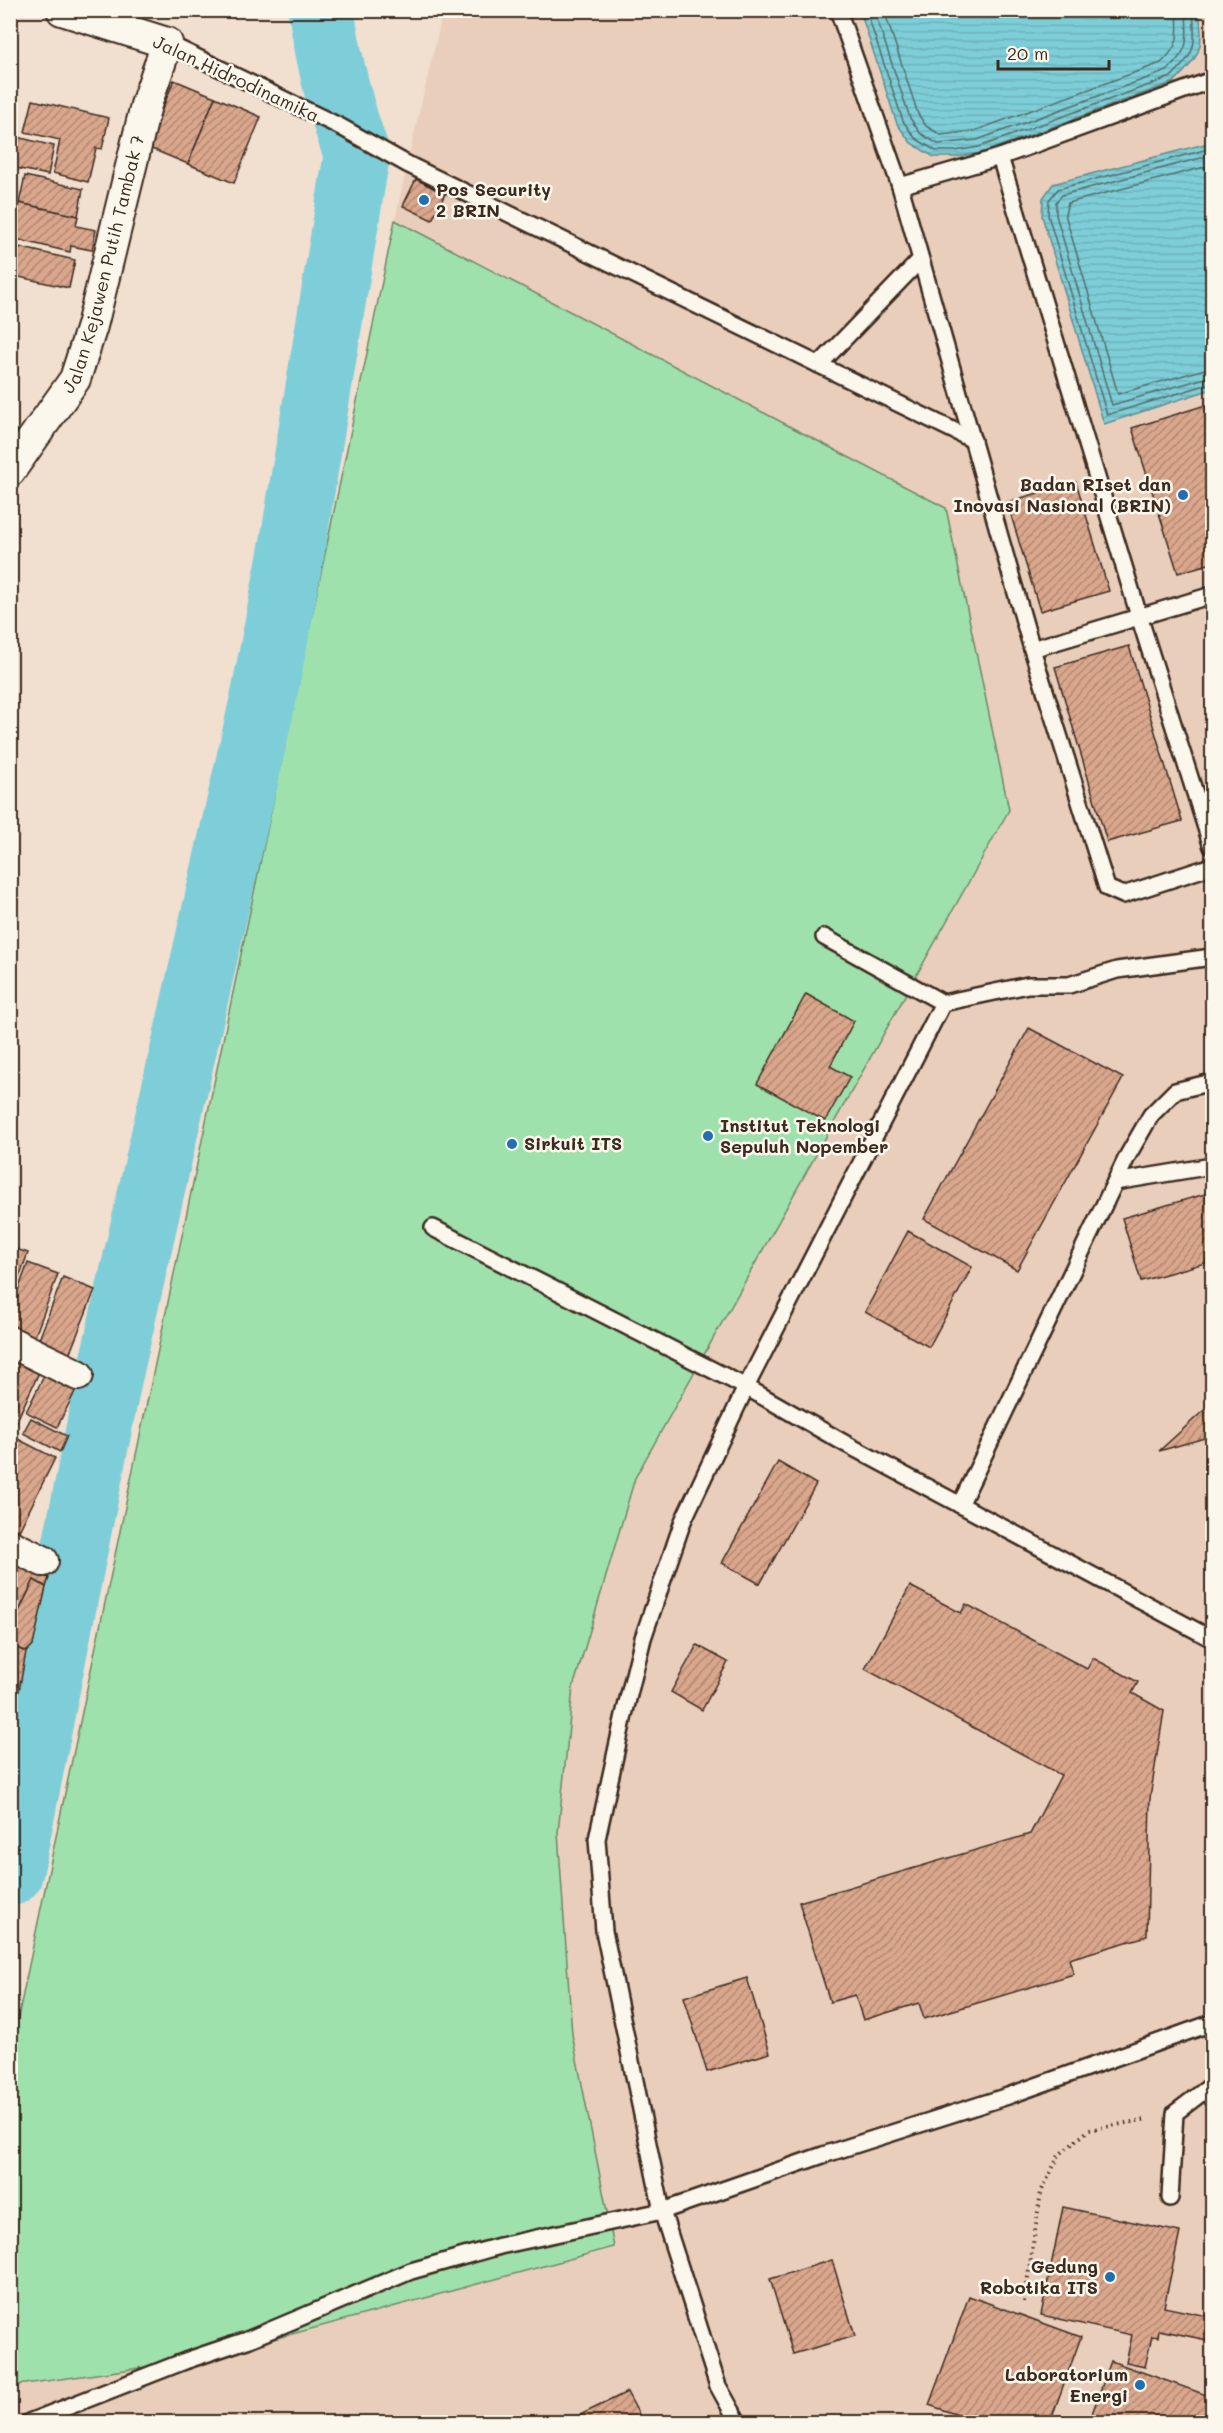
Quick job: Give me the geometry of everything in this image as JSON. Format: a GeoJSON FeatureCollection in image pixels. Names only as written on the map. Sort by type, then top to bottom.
{"type":"FeatureCollection","features":[{"type":"Feature","properties":{"kind":"street","name":"Jalan Hidrodinamika"},"geometry":{"type":"LineString","coordinates":[[62,10],[167,43]]}},
{"type":"Feature","properties":{"kind":"street","name":"Jalan Kejawen Putih Tambak 7"},"geometry":{"type":"LineString","coordinates":[[10,471],[75,379],[92,326],[146,105],[167,43]]}},
{"type":"Feature","properties":{"kind":"street"},"geometry":{"type":"LineString","coordinates":[[10,1342],[78,1375]]}},
{"type":"Feature","properties":{"kind":"street"},"geometry":{"type":"LineString","coordinates":[[10,1545],[43,1561]]}},
{"type":"Feature","properties":{"kind":"lane"},"geometry":{"type":"LineString","coordinates":[[838,10],[900,186],[1032,650],[1107,888],[1123,895],[1212,866]]}},
{"type":"Feature","properties":{"kind":"lane","name":"Jalan Hidrodinamika"},"geometry":{"type":"LineString","coordinates":[[167,43],[972,441]]}},
{"type":"Feature","properties":{"kind":"lane"},"geometry":{"type":"LineString","coordinates":[[900,186],[1000,157],[1212,80]]}},
{"type":"Feature","properties":{"kind":"lane"},"geometry":{"type":"LineString","coordinates":[[1000,157],[1138,616],[1212,847]]}},
{"type":"Feature","properties":{"kind":"lane"},"geometry":{"type":"LineString","coordinates":[[819,365],[920,260]]}},
{"type":"Feature","properties":{"kind":"lane"},"geometry":{"type":"LineString","coordinates":[[1032,650],[1212,595]]}},
{"type":"Feature","properties":{"kind":"lane"},"geometry":{"type":"LineString","coordinates":[[824,937],[943,1003],[1028,985],[1069,985],[1117,970],[1212,957]]}},
{"type":"Feature","properties":{"kind":"lane"},"geometry":{"type":"LineString","coordinates":[[738,2422],[718,2386],[662,2211],[604,1931],[597,1839],[643,1638],[683,1521],[746,1388],[943,1003]]}},
{"type":"Feature","properties":{"kind":"lane"},"geometry":{"type":"LineString","coordinates":[[960,1505],[1115,1182],[1151,1115],[1175,1092],[1208,1083],[1212,1084]]}},
{"type":"Feature","properties":{"kind":"lane"},"geometry":{"type":"LineString","coordinates":[[1115,1182],[1212,1166]]}},
{"type":"Feature","properties":{"kind":"lane"},"geometry":{"type":"LineString","coordinates":[[433,1228],[746,1388],[1212,1639]]}},
{"type":"Feature","properties":{"kind":"lane"},"geometry":{"type":"LineString","coordinates":[[29,2422],[185,2361],[247,2340],[411,2271],[500,2246],[662,2211],[823,2155],[1008,2096],[1212,2022]]}},
{"type":"Feature","properties":{"kind":"lane"},"geometry":{"type":"LineString","coordinates":[[1170,2198],[1175,2113],[1212,2085]]}},
{"type":"Feature","properties":{"kind":"path"},"geometry":{"type":"LineString","coordinates":[[1024,2302],[1041,2192],[1059,2155],[1089,2130],[1175,2113]]}},
{"type":"Feature","properties":{"kind":"shaded area","name":"Institut Teknologi Sepuluh Nopember"},"geometry":{"type":"Polygon","coordinates":[[[443,11],[1212,11],[1212,2422],[11,2422],[11,2051],[407,164],[443,11]]]}},
{"type":"Feature","properties":{"kind":"green space","name":"Sirkuit ITS"},"geometry":{"type":"Polygon","coordinates":[[[395,220],[946,508],[1009,810],[635,1478],[573,1688],[558,1833],[572,2034],[614,2247],[196,2360],[11,2386],[11,2051],[395,220]]]}},
{"type":"Feature","properties":{"kind":"water"},"geometry":{"type":"Polygon","coordinates":[[[860,11],[1199,11],[1201,34],[1199,50],[1190,65],[1174,82],[981,153],[956,157],[934,157],[911,143],[897,124],[860,11]]]}},
{"type":"Feature","properties":{"kind":"water"},"geometry":{"type":"Polygon","coordinates":[[[1212,142],[1212,389],[1104,424],[1042,216],[1043,198],[1053,184],[1212,142]]]}},
{"type":"Feature","properties":{"kind":"building"},"geometry":{"type":"Polygon","coordinates":[[[174,80],[215,97],[188,164],[147,147],[174,80]]]}},
{"type":"Feature","properties":{"kind":"building"},"geometry":{"type":"Polygon","coordinates":[[[215,97],[261,117],[234,183],[188,164],[215,97]]]}},
{"type":"Feature","properties":{"kind":"building"},"geometry":{"type":"Polygon","coordinates":[[[33,100],[109,118],[102,149],[96,148],[88,182],[53,173],[60,140],[25,132],[33,100]]]}},
{"type":"Feature","properties":{"kind":"building"},"geometry":{"type":"Polygon","coordinates":[[[17,137],[54,146],[48,175],[11,167],[17,137]]]}},
{"type":"Feature","properties":{"kind":"building"},"geometry":{"type":"Polygon","coordinates":[[[25,176],[83,189],[78,216],[19,203],[25,176]]]}},
{"type":"Feature","properties":{"kind":"building","name":"Pos Security 2 BRIN"},"geometry":{"type":"Polygon","coordinates":[[[416,179],[445,194],[432,220],[403,206],[416,179]]]}},
{"type":"Feature","properties":{"kind":"building"},"geometry":{"type":"Polygon","coordinates":[[[19,203],[78,216],[76,226],[96,230],[92,250],[71,246],[70,252],[11,238],[19,203]]]}},
{"type":"Feature","properties":{"kind":"building"},"geometry":{"type":"Polygon","coordinates":[[[10,245],[75,260],[69,288],[10,275],[10,245]]]}},
{"type":"Feature","properties":{"kind":"building","name":"Badan RIset dan Inovasi Nasional (BRIN)"},"geometry":{"type":"Polygon","coordinates":[[[1212,403],[1212,563],[1178,573],[1132,428],[1212,403]]]}},
{"type":"Feature","properties":{"kind":"building"},"geometry":{"type":"Polygon","coordinates":[[[1076,482],[1109,591],[1040,611],[1007,502],[1076,482]]]}},
{"type":"Feature","properties":{"kind":"building"},"geometry":{"type":"Polygon","coordinates":[[[1129,646],[1182,821],[1107,842],[1055,667],[1129,646]]]}},
{"type":"Feature","properties":{"kind":"building"},"geometry":{"type":"Polygon","coordinates":[[[806,994],[854,1021],[830,1066],[850,1077],[825,1121],[757,1084],[806,994]]]}},
{"type":"Feature","properties":{"kind":"building"},"geometry":{"type":"Polygon","coordinates":[[[1029,1028],[1123,1078],[1017,1270],[924,1219],[1029,1028]]]}},
{"type":"Feature","properties":{"kind":"building"},"geometry":{"type":"Polygon","coordinates":[[[1212,1192],[1212,1261],[1141,1281],[1122,1218],[1212,1192]]]}},
{"type":"Feature","properties":{"kind":"building"},"geometry":{"type":"Polygon","coordinates":[[[908,1231],[972,1267],[929,1347],[865,1312],[908,1231]]]}},
{"type":"Feature","properties":{"kind":"building"},"geometry":{"type":"Polygon","coordinates":[[[10,1247],[28,1253],[10,1302],[10,1247]]]}},
{"type":"Feature","properties":{"kind":"building"},"geometry":{"type":"Polygon","coordinates":[[[28,1263],[58,1274],[34,1339],[10,1330],[10,1312],[28,1263]]]}},
{"type":"Feature","properties":{"kind":"building"},"geometry":{"type":"Polygon","coordinates":[[[63,1277],[95,1290],[69,1355],[38,1342],[63,1277]]]}},
{"type":"Feature","properties":{"kind":"building"},"geometry":{"type":"Polygon","coordinates":[[[14,1358],[40,1370],[13,1429],[10,1428],[10,1366],[14,1358]]]}},
{"type":"Feature","properties":{"kind":"building"},"geometry":{"type":"Polygon","coordinates":[[[46,1372],[77,1388],[57,1427],[26,1412],[46,1372]]]}},
{"type":"Feature","properties":{"kind":"building"},"geometry":{"type":"Polygon","coordinates":[[[1212,1403],[1212,1436],[1159,1451],[1212,1403]]]}},
{"type":"Feature","properties":{"kind":"building"},"geometry":{"type":"Polygon","coordinates":[[[31,1418],[67,1436],[60,1452],[23,1433],[31,1418]]]}},
{"type":"Feature","properties":{"kind":"building"},"geometry":{"type":"Polygon","coordinates":[[[10,1435],[55,1458],[18,1533],[10,1530],[10,1435]]]}},
{"type":"Feature","properties":{"kind":"building"},"geometry":{"type":"Polygon","coordinates":[[[778,1462],[816,1484],[760,1584],[722,1563],[778,1462]]]}},
{"type":"Feature","properties":{"kind":"building"},"geometry":{"type":"Polygon","coordinates":[[[10,1563],[49,1578],[46,1587],[34,1580],[10,1630],[10,1563]]]}},
{"type":"Feature","properties":{"kind":"building"},"geometry":{"type":"Polygon","coordinates":[[[34,1580],[46,1587],[33,1645],[26,1652],[10,1645],[10,1630],[34,1580]]]}},
{"type":"Feature","properties":{"kind":"building"},"geometry":{"type":"Polygon","coordinates":[[[910,1586],[961,1613],[966,1604],[1087,1669],[1093,1658],[1138,1682],[1132,1693],[1164,1711],[1150,1798],[1147,1936],[1069,1959],[1074,1974],[924,2019],[919,2003],[863,2020],[855,1995],[830,2002],[799,1902],[1030,1834],[1061,1775],[865,1669],[910,1586]]]}},
{"type":"Feature","properties":{"kind":"building"},"geometry":{"type":"Polygon","coordinates":[[[10,1645],[26,1652],[19,1691],[10,1706],[10,1645]]]}},
{"type":"Feature","properties":{"kind":"building"},"geometry":{"type":"Polygon","coordinates":[[[697,1645],[728,1662],[702,1710],[671,1692],[697,1645]]]}},
{"type":"Feature","properties":{"kind":"building"},"geometry":{"type":"Polygon","coordinates":[[[747,1978],[770,2053],[707,2072],[684,1997],[747,1978]]]}},
{"type":"Feature","properties":{"kind":"building","name":"Gedung Robotika ITS"},"geometry":{"type":"Polygon","coordinates":[[[1063,2207],[1180,2232],[1164,2307],[1212,2317],[1212,2341],[1159,2330],[1158,2337],[1152,2336],[1145,2367],[1126,2363],[1132,2335],[1041,2315],[1063,2207]]]}},
{"type":"Feature","properties":{"kind":"building"},"geometry":{"type":"Polygon","coordinates":[[[832,2260],[855,2336],[793,2354],[770,2279],[832,2260]]]}},
{"type":"Feature","properties":{"kind":"building"},"geometry":{"type":"Polygon","coordinates":[[[969,2296],[1081,2337],[1050,2422],[978,2422],[929,2405],[969,2296]]]}},
{"type":"Feature","properties":{"kind":"building","name":"Laboratorium Energi"},"geometry":{"type":"Polygon","coordinates":[[[1111,2361],[1212,2397],[1212,2422],[1089,2422],[1111,2361]]]}},
{"type":"Feature","properties":{"kind":"building"},"geometry":{"type":"Polygon","coordinates":[[[627,2392],[643,2422],[566,2422],[627,2392]]]}},
{"type":"Feature","properties":{"kind":"waterway"},"geometry":{"type":"LineString","coordinates":[[10,1873],[109,1378],[264,695],[292,549],[357,154],[335,83],[321,10]]}},
{"type":"Feature","properties":{"kind":"place","name":"Pos Security 2 BRIN"},"geometry":{"type":"Point","coordinates":[424,200]}},
{"type":"Feature","properties":{"kind":"place","name":"Badan RIset dan Inovasi Nasional (BRIN)"},"geometry":{"type":"Point","coordinates":[1183,495]}},
{"type":"Feature","properties":{"kind":"place","name":"Institut Teknologi Sepuluh Nopember"},"geometry":{"type":"Point","coordinates":[708,1136]}},
{"type":"Feature","properties":{"kind":"place","name":"Sirkuit ITS"},"geometry":{"type":"Point","coordinates":[512,1144]}},
{"type":"Feature","properties":{"kind":"place","name":"Gedung Robotika ITS"},"geometry":{"type":"Point","coordinates":[1110,2277]}},
{"type":"Feature","properties":{"kind":"place","name":"Laboratorium Energi"},"geometry":{"type":"Point","coordinates":[1140,2385]}}]}
